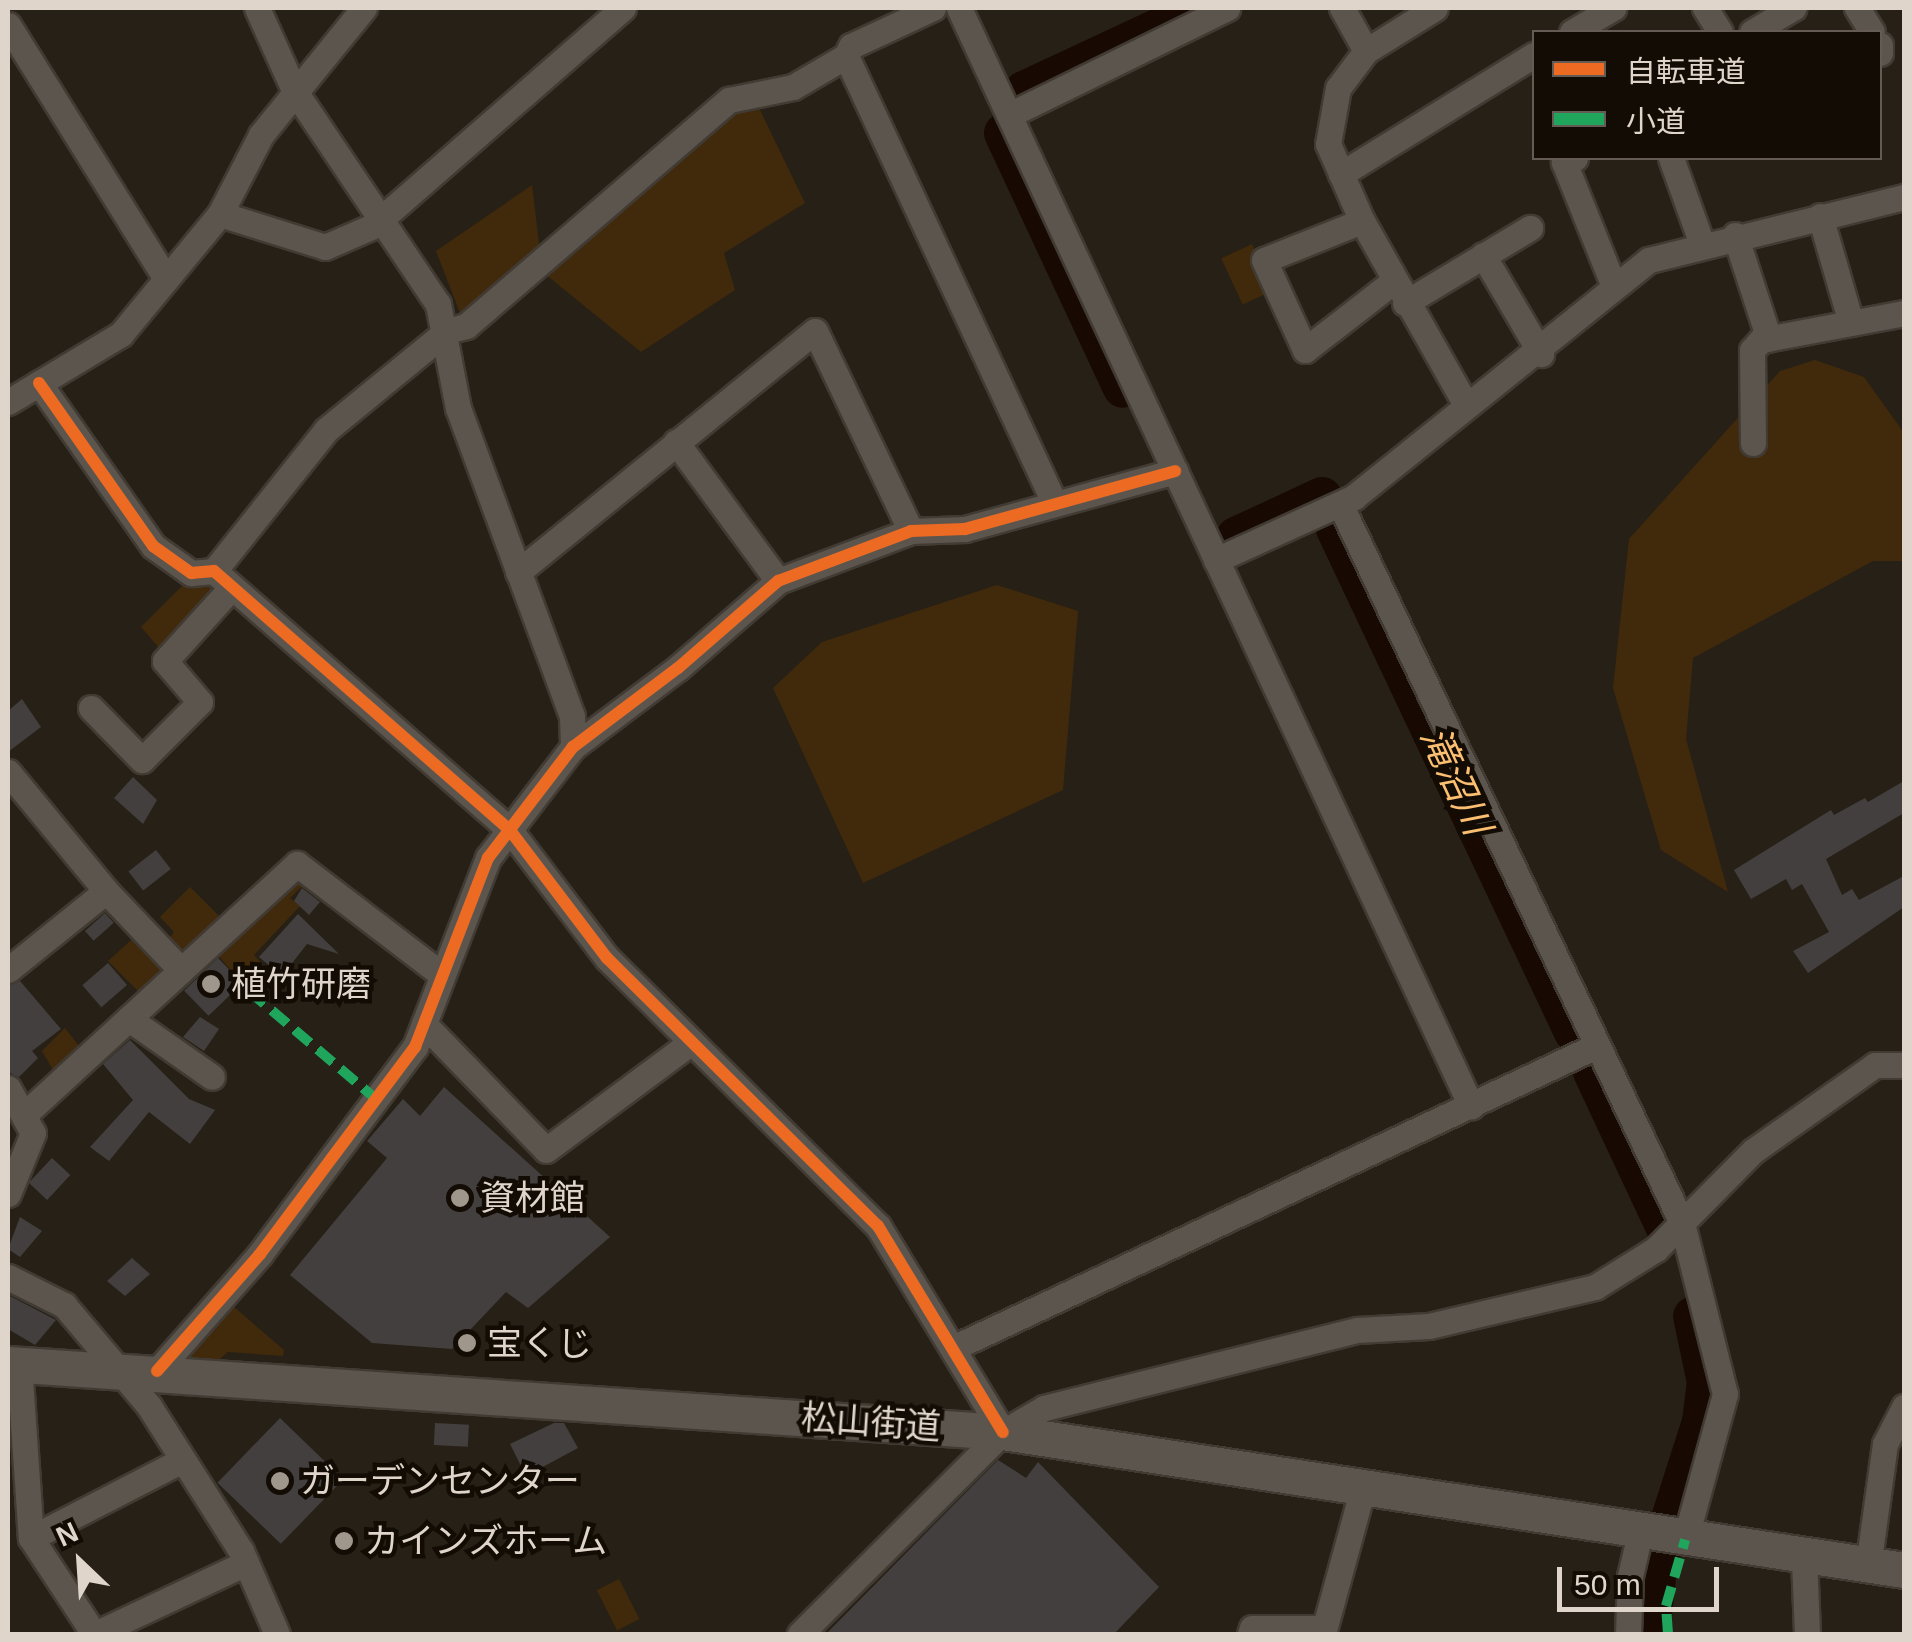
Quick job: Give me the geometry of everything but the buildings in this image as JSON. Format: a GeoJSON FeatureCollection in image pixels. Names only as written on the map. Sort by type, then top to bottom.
{"type":"FeatureCollection","features":[{"type":"Feature","properties":{"kind":"main road","name":"松山街道"},"geometry":{"type":"LineString","coordinates":[[13,1364],[1003,1432],[1364,1484],[1804,1558],[1904,1570]]}},
{"type":"Feature","properties":{"kind":"street"},"geometry":{"type":"LineString","coordinates":[[257,8],[294,90],[382,214],[438,304],[447,331],[458,408],[572,716],[573,747]]}},
{"type":"Feature","properties":{"kind":"street"},"geometry":{"type":"LineString","coordinates":[[8,402],[121,334],[220,214],[294,90],[364,8]]}},
{"type":"Feature","properties":{"kind":"street"},"geometry":{"type":"LineString","coordinates":[[220,214],[324,247],[373,226],[382,214],[622,8]]}},
{"type":"Feature","properties":{"kind":"street"},"geometry":{"type":"LineString","coordinates":[[91,708],[142,760],[200,702],[165,661],[326,430],[447,331],[466,326],[729,100],[793,87],[846,56],[850,46],[933,8]]}},
{"type":"Feature","properties":{"kind":"street"},"geometry":{"type":"LineString","coordinates":[[959,8],[1471,1106]]}},
{"type":"Feature","properties":{"kind":"street"},"geometry":{"type":"LineString","coordinates":[[1009,115],[1227,8]]}},
{"type":"Feature","properties":{"kind":"street"},"geometry":{"type":"LineString","coordinates":[[1342,8],[1366,51]]}},
{"type":"Feature","properties":{"kind":"street"},"geometry":{"type":"LineString","coordinates":[[1435,8],[1366,51],[1338,88],[1327,124],[1341,174],[1362,222],[1466,405]]}},
{"type":"Feature","properties":{"kind":"street"},"geometry":{"type":"LineString","coordinates":[[1575,30],[1613,8]]}},
{"type":"Feature","properties":{"kind":"street"},"geometry":{"type":"LineString","coordinates":[[1705,8],[1719,30]]}},
{"type":"Feature","properties":{"kind":"street"},"geometry":{"type":"LineString","coordinates":[[1755,30],[1793,8]]}},
{"type":"Feature","properties":{"kind":"street"},"geometry":{"type":"LineString","coordinates":[[1857,8],[1871,30]]}},
{"type":"Feature","properties":{"kind":"street"},"geometry":{"type":"LineString","coordinates":[[8,25],[166,279]]}},
{"type":"Feature","properties":{"kind":"street"},"geometry":{"type":"LineString","coordinates":[[846,56],[1055,504]]}},
{"type":"Feature","properties":{"kind":"street"},"geometry":{"type":"LineString","coordinates":[[1341,174],[1532,57]]}},
{"type":"Feature","properties":{"kind":"street"},"geometry":{"type":"LineString","coordinates":[[1570,160],[1564,162],[1614,284]]}},
{"type":"Feature","properties":{"kind":"street"},"geometry":{"type":"LineString","coordinates":[[1673,160],[1702,244]]}},
{"type":"Feature","properties":{"kind":"street"},"geometry":{"type":"LineString","coordinates":[[1216,560],[1340,504],[1466,405],[1541,354],[1614,284],[1649,260],[1820,216],[1902,206]]}},
{"type":"Feature","properties":{"kind":"street"},"geometry":{"type":"LineString","coordinates":[[1820,216],[1851,323]]}},
{"type":"Feature","properties":{"kind":"street"},"geometry":{"type":"LineString","coordinates":[[1362,222],[1318,234],[1264,260],[1305,350],[1400,292],[1483,255],[1530,228]]}},
{"type":"Feature","properties":{"kind":"street"},"geometry":{"type":"LineString","coordinates":[[1735,235],[1768,339]]}},
{"type":"Feature","properties":{"kind":"street"},"geometry":{"type":"LineString","coordinates":[[1483,255],[1541,354]]}},
{"type":"Feature","properties":{"kind":"street"},"geometry":{"type":"LineString","coordinates":[[1753,442],[1752,350],[1768,339],[1903,315]]}},
{"type":"Feature","properties":{"kind":"street"},"geometry":{"type":"LineString","coordinates":[[518,572],[816,331],[911,530]]}},
{"type":"Feature","properties":{"kind":"street"},"geometry":{"type":"LineString","coordinates":[[39,383],[153,546],[191,572],[222,580],[510,829],[608,958],[878,1226],[1003,1432]]}},
{"type":"Feature","properties":{"kind":"street"},"geometry":{"type":"LineString","coordinates":[[676,442],[778,581]]}},
{"type":"Feature","properties":{"kind":"street"},"geometry":{"type":"LineString","coordinates":[[157,1371],[260,1254],[416,1047],[488,858],[573,747],[678,668],[778,581],[911,530],[965,529],[1175,471]]}},
{"type":"Feature","properties":{"kind":"street"},"geometry":{"type":"LineString","coordinates":[[1340,504],[1682,1222],[1724,1394],[1663,1536],[1630,1576],[1628,1634]]}},
{"type":"Feature","properties":{"kind":"street"},"geometry":{"type":"LineString","coordinates":[[8,772],[106,891],[181,970]]}},
{"type":"Feature","properties":{"kind":"street"},"geometry":{"type":"LineString","coordinates":[[26,1113],[297,864],[441,974]]}},
{"type":"Feature","properties":{"kind":"street"},"geometry":{"type":"LineString","coordinates":[[8,970],[106,891]]}},
{"type":"Feature","properties":{"kind":"street"},"geometry":{"type":"LineString","coordinates":[[129,1019],[212,1078]]}},
{"type":"Feature","properties":{"kind":"street"},"geometry":{"type":"LineString","coordinates":[[424,1024],[546,1150],[690,1043]]}},
{"type":"Feature","properties":{"kind":"street"},"geometry":{"type":"LineString","coordinates":[[953,1348],[1596,1046]]}},
{"type":"Feature","properties":{"kind":"street"},"geometry":{"type":"LineString","coordinates":[[800,1634],[1003,1432],[1044,1408],[1357,1330],[1428,1326],[1596,1287],[1656,1250],[1753,1150],[1874,1065],[1904,1065]]}},
{"type":"Feature","properties":{"kind":"street"},"geometry":{"type":"LineString","coordinates":[[8,1088],[26,1113],[33,1133],[8,1194]]}},
{"type":"Feature","properties":{"kind":"street"},"geometry":{"type":"LineString","coordinates":[[8,1277],[64,1305],[121,1370],[246,1563],[277,1634]]}},
{"type":"Feature","properties":{"kind":"street"},"geometry":{"type":"LineString","coordinates":[[13,1364],[31,1538],[95,1634],[246,1563]]}},
{"type":"Feature","properties":{"kind":"street"},"geometry":{"type":"LineString","coordinates":[[1868,1566],[1885,1444],[1904,1407]]}},
{"type":"Feature","properties":{"kind":"street"},"geometry":{"type":"LineString","coordinates":[[31,1538],[182,1460]]}},
{"type":"Feature","properties":{"kind":"street"},"geometry":{"type":"LineString","coordinates":[[1250,1634],[1252,1628],[1322,1631],[1364,1484]]}},
{"type":"Feature","properties":{"kind":"street"},"geometry":{"type":"LineString","coordinates":[[1804,1558],[1807,1634]]}},
{"type":"Feature","properties":{"kind":"shaded area"},"geometry":{"type":"Polygon","coordinates":[[[760,110],[805,203],[724,253],[735,290],[641,352],[545,274],[731,111],[760,110]]]}},
{"type":"Feature","properties":{"kind":"shaded area"},"geometry":{"type":"Polygon","coordinates":[[[532,185],[540,252],[460,313],[436,251],[532,185]]]}},
{"type":"Feature","properties":{"kind":"shaded area"},"geometry":{"type":"Polygon","coordinates":[[[1252,244],[1274,290],[1243,305],[1221,258],[1252,244]]]}},
{"type":"Feature","properties":{"kind":"shaded area"},"geometry":{"type":"Polygon","coordinates":[[[1815,360],[1864,377],[1904,433],[1904,561],[1873,561],[1693,658],[1686,739],[1728,892],[1661,850],[1613,688],[1629,539],[1780,371],[1815,360]]]}},
{"type":"Feature","properties":{"kind":"shaded area"},"geometry":{"type":"Polygon","coordinates":[[[187,581],[229,584],[166,656],[141,627],[187,581]]]}},
{"type":"Feature","properties":{"kind":"shaded area"},"geometry":{"type":"Polygon","coordinates":[[[997,585],[1078,611],[1063,790],[863,883],[773,688],[822,642],[997,585]]]}},
{"type":"Feature","properties":{"kind":"shaded area"},"geometry":{"type":"Polygon","coordinates":[[[292,869],[306,883],[290,898],[300,906],[254,955],[270,973],[249,991],[209,945],[292,869]]]}},
{"type":"Feature","properties":{"kind":"shaded area"},"geometry":{"type":"Polygon","coordinates":[[[190,887],[224,921],[180,955],[166,942],[174,932],[160,917],[190,887]]]}},
{"type":"Feature","properties":{"kind":"shaded area"},"geometry":{"type":"Polygon","coordinates":[[[141,931],[172,968],[138,991],[108,961],[141,931]]]}},
{"type":"Feature","properties":{"kind":"shaded area"},"geometry":{"type":"Polygon","coordinates":[[[65,1028],[83,1051],[56,1075],[42,1051],[65,1028]]]}},
{"type":"Feature","properties":{"kind":"shaded area"},"geometry":{"type":"Polygon","coordinates":[[[226,1300],[284,1350],[283,1356],[228,1352],[215,1363],[188,1361],[184,1348],[226,1300]]]}},
{"type":"Feature","properties":{"kind":"shaded area"},"geometry":{"type":"Polygon","coordinates":[[[619,1579],[639,1619],[617,1630],[597,1590],[619,1579]]]}},
{"type":"Feature","properties":{"kind":"waterway"},"geometry":{"type":"LineString","coordinates":[[1024,91],[1202,8]]}},
{"type":"Feature","properties":{"kind":"waterway"},"geometry":{"type":"LineString","coordinates":[[1004,133],[1123,388]]}},
{"type":"Feature","properties":{"kind":"waterway"},"geometry":{"type":"LineString","coordinates":[[1236,537],[1322,497]]}},
{"type":"Feature","properties":{"kind":"waterway","name":"滝沼川"},"geometry":{"type":"LineString","coordinates":[[1336,529],[1574,1032]]}},
{"type":"Feature","properties":{"kind":"waterway","name":"滝沼川"},"geometry":{"type":"LineString","coordinates":[[1593,1072],[1666,1228]]}},
{"type":"Feature","properties":{"kind":"waterway","name":"滝沼川"},"geometry":{"type":"LineString","coordinates":[[1650,1634],[1658,1559],[1702,1422],[1707,1382],[1693,1316]]}},
{"type":"Feature","properties":{"kind":"marked path"},"geometry":{"type":"LineString","coordinates":[[249,991],[376,1099]]}},
{"type":"Feature","properties":{"kind":"marked path"},"geometry":{"type":"LineString","coordinates":[[1668,1634],[1666,1606],[1685,1540]]}},
{"type":"Feature","properties":{"kind":"cycle path"},"geometry":{"type":"LineString","coordinates":[[39,383],[153,546],[191,573],[214,571],[509,829],[607,958],[878,1226],[1003,1432]]}},
{"type":"Feature","properties":{"kind":"cycle path"},"geometry":{"type":"LineString","coordinates":[[157,1371],[260,1254],[415,1047],[488,858],[573,747],[678,668],[778,581],[911,531],[965,529],[1175,471]]}},
{"type":"Feature","properties":{"kind":"place","name":"植竹研磨"},"geometry":{"type":"Point","coordinates":[211,984]}},
{"type":"Feature","properties":{"kind":"place","name":"資材館"},"geometry":{"type":"Point","coordinates":[460,1198]}},
{"type":"Feature","properties":{"kind":"place","name":"宝くじ"},"geometry":{"type":"Point","coordinates":[467,1343]}},
{"type":"Feature","properties":{"kind":"place","name":"ガーデンセンター"},"geometry":{"type":"Point","coordinates":[280,1481]}},
{"type":"Feature","properties":{"kind":"place","name":"カインズホーム"},"geometry":{"type":"Point","coordinates":[344,1541]}}]}
